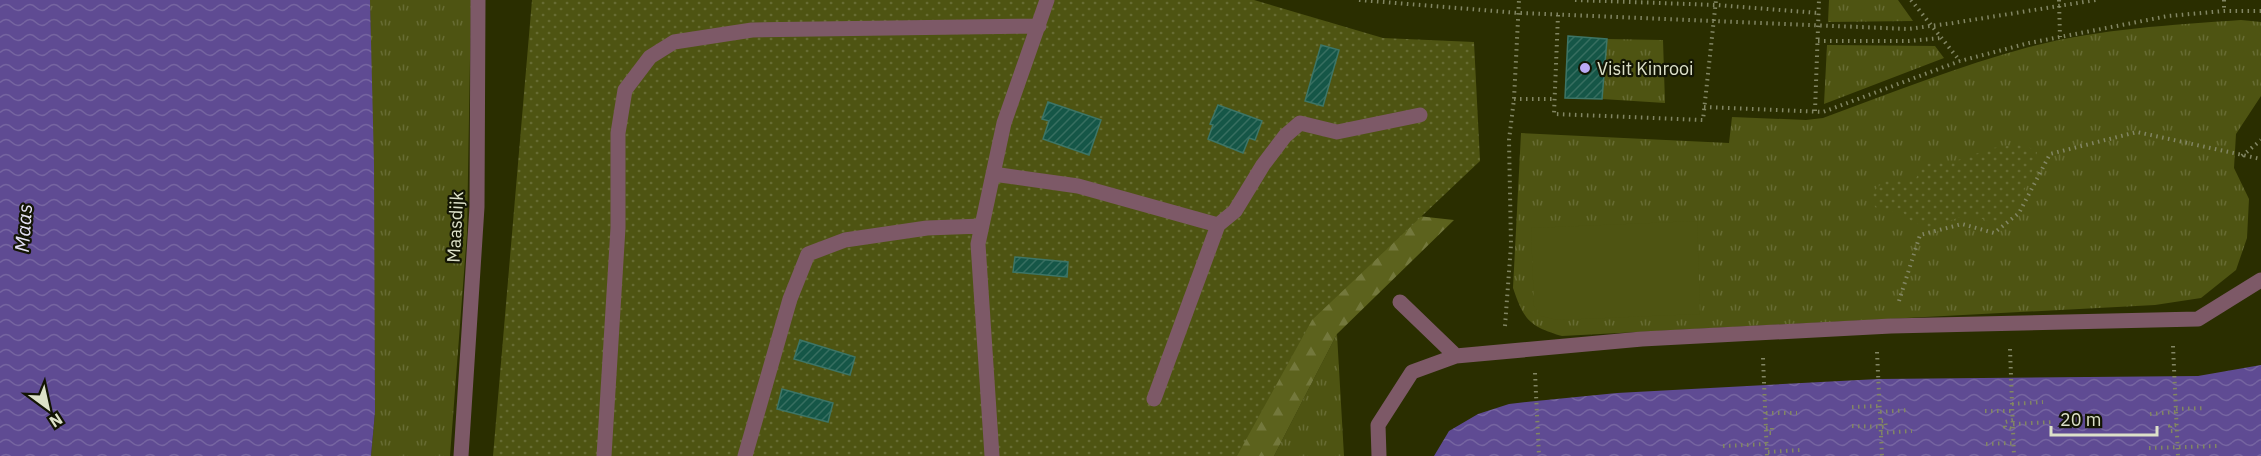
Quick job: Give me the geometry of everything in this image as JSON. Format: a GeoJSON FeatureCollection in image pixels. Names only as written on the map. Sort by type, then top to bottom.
{"type":"FeatureCollection","features":[{"type":"Feature","properties":{"kind":"street","name":"Maasdijk"},"geometry":{"type":"LineString","coordinates":[[460,456],[477,207],[478,0]]}},
{"type":"Feature","properties":{"kind":"street"},"geometry":{"type":"LineString","coordinates":[[992,456],[978,244],[1004,123],[1047,0]]}},
{"type":"Feature","properties":{"kind":"street"},"geometry":{"type":"LineString","coordinates":[[604,456],[618,228],[618,133],[625,90],[650,57],[674,42],[752,30],[1039,26]]}},
{"type":"Feature","properties":{"kind":"street"},"geometry":{"type":"LineString","coordinates":[[1154,399],[1218,225],[1235,211],[1263,165],[1285,136],[1300,123],[1337,132],[1420,115]]}},
{"type":"Feature","properties":{"kind":"street"},"geometry":{"type":"LineString","coordinates":[[993,174],[1078,186],[1218,225]]}},
{"type":"Feature","properties":{"kind":"street"},"geometry":{"type":"LineString","coordinates":[[745,456],[790,299],[808,254],[845,240],[927,228],[982,226]]}},
{"type":"Feature","properties":{"kind":"street"},"geometry":{"type":"LineString","coordinates":[[1379,456],[1378,425],[1412,372],[1456,356],[1642,339],[1891,326],[2198,319],[2261,280]]}},
{"type":"Feature","properties":{"kind":"street"},"geometry":{"type":"LineString","coordinates":[[1400,302],[1456,356]]}},
{"type":"Feature","properties":{"kind":"path"},"geometry":{"type":"LineString","coordinates":[[1359,0],[1558,15],[1908,28],[2096,0]]}},
{"type":"Feature","properties":{"kind":"path"},"geometry":{"type":"LineString","coordinates":[[1503,351],[1511,245],[1509,140],[1514,99],[1519,0]]}},
{"type":"Feature","properties":{"kind":"path"},"geometry":{"type":"LineString","coordinates":[[1575,0],[1716,3],[1819,13]]}},
{"type":"Feature","properties":{"kind":"path"},"geometry":{"type":"LineString","coordinates":[[1815,111],[1819,0]]}},
{"type":"Feature","properties":{"kind":"path"},"geometry":{"type":"LineString","coordinates":[[1911,0],[1960,61]]}},
{"type":"Feature","properties":{"kind":"path"},"geometry":{"type":"LineString","coordinates":[[2059,0],[2060,37]]}},
{"type":"Feature","properties":{"kind":"path"},"geometry":{"type":"LineString","coordinates":[[2224,0],[2224,11]]}},
{"type":"Feature","properties":{"kind":"path"},"geometry":{"type":"LineString","coordinates":[[1558,15],[1554,114],[1703,120],[1716,3]]}},
{"type":"Feature","properties":{"kind":"path"},"geometry":{"type":"LineString","coordinates":[[1704,106],[1823,112],[1960,61],[2060,37],[2168,16],[2224,11],[2261,11]]}},
{"type":"Feature","properties":{"kind":"path"},"geometry":{"type":"LineString","coordinates":[[1818,40],[1909,41],[1941,38]]}},
{"type":"Feature","properties":{"kind":"path"},"geometry":{"type":"LineString","coordinates":[[1514,99],[1553,99]]}},
{"type":"Feature","properties":{"kind":"path"},"geometry":{"type":"LineString","coordinates":[[1891,326],[1920,235],[1962,224],[1994,233],[2019,213],[2050,154],[2137,132],[2261,159]]}},
{"type":"Feature","properties":{"kind":"path"},"geometry":{"type":"LineString","coordinates":[[2241,156],[2261,140]]}},
{"type":"Feature","properties":{"kind":"path"},"geometry":{"type":"LineString","coordinates":[[2172,320],[2178,456]]}},
{"type":"Feature","properties":{"kind":"path"},"geometry":{"type":"LineString","coordinates":[[2011,379],[2014,456]]}},
{"type":"Feature","properties":{"kind":"path"},"geometry":{"type":"LineString","coordinates":[[1878,380],[1882,456]]}},
{"type":"Feature","properties":{"kind":"path"},"geometry":{"type":"LineString","coordinates":[[1764,386],[1767,454],[1800,450]]}},
{"type":"Feature","properties":{"kind":"path"},"geometry":{"type":"LineString","coordinates":[[1536,401],[1539,456]]}},
{"type":"Feature","properties":{"kind":"path"},"geometry":{"type":"LineString","coordinates":[[2012,404],[2043,402]]}},
{"type":"Feature","properties":{"kind":"path"},"geometry":{"type":"LineString","coordinates":[[1852,407],[1909,410]]}},
{"type":"Feature","properties":{"kind":"path"},"geometry":{"type":"LineString","coordinates":[[2150,414],[2206,408]]}},
{"type":"Feature","properties":{"kind":"path"},"geometry":{"type":"LineString","coordinates":[[1985,411],[2012,411]]}},
{"type":"Feature","properties":{"kind":"path"},"geometry":{"type":"LineString","coordinates":[[1765,413],[1797,413]]}},
{"type":"Feature","properties":{"kind":"path"},"geometry":{"type":"LineString","coordinates":[[2013,424],[2054,422]]}},
{"type":"Feature","properties":{"kind":"path"},"geometry":{"type":"LineString","coordinates":[[1852,426],[1880,424]]}},
{"type":"Feature","properties":{"kind":"path"},"geometry":{"type":"LineString","coordinates":[[1881,433],[1912,431]]}},
{"type":"Feature","properties":{"kind":"path"},"geometry":{"type":"LineString","coordinates":[[1986,444],[2014,443]]}},
{"type":"Feature","properties":{"kind":"path"},"geometry":{"type":"LineString","coordinates":[[1723,446],[1767,444]]}},
{"type":"Feature","properties":{"kind":"path"},"geometry":{"type":"LineString","coordinates":[[2150,448],[2218,446]]}},
{"type":"Feature","properties":{"kind":"green space"},"geometry":{"type":"Polygon","coordinates":[[[370,0],[471,0],[467,233],[450,456],[371,456],[375,412],[370,0]]]}},
{"type":"Feature","properties":{"kind":"green space"},"geometry":{"type":"Polygon","coordinates":[[[532,0],[1254,0],[1383,38],[1474,42],[1480,161],[1312,320],[1237,456],[493,456],[532,0]]]}},
{"type":"Feature","properties":{"kind":"green space"},"geometry":{"type":"Polygon","coordinates":[[[1829,0],[1898,0],[1913,21],[1828,22],[1829,0]]]}},
{"type":"Feature","properties":{"kind":"green space"},"geometry":{"type":"Polygon","coordinates":[[[2241,20],[2261,22],[2261,96],[2236,134],[2234,168],[2249,199],[2247,238],[2236,270],[2201,298],[2155,305],[1562,336],[1535,325],[1525,315],[1517,299],[1513,288],[1521,133],[1729,143],[1732,117],[1806,120],[1823,118],[1925,80],[2029,47],[2081,36],[2134,29],[2241,20]]]}},
{"type":"Feature","properties":{"kind":"green space"},"geometry":{"type":"Polygon","coordinates":[[[1607,39],[1663,40],[1665,103],[1602,99],[1607,39]]]}},
{"type":"Feature","properties":{"kind":"green space"},"geometry":{"type":"Polygon","coordinates":[[[1827,45],[1935,46],[1944,58],[1824,104],[1827,45]]]}},
{"type":"Feature","properties":{"kind":"green space"},"geometry":{"type":"Polygon","coordinates":[[[2023,144],[2037,152],[2031,175],[2018,200],[1995,224],[1970,214],[1927,228],[1910,220],[1899,208],[1887,214],[1875,207],[1872,193],[1884,181],[1916,179],[1922,164],[1955,161],[1993,148],[2023,144]]]}},
{"type":"Feature","properties":{"kind":"green space"},"geometry":{"type":"Polygon","coordinates":[[[1354,209],[1454,220],[1337,334],[1274,456],[1207,456],[1354,209]]]}},
{"type":"Feature","properties":{"kind":"green space"},"geometry":{"type":"Polygon","coordinates":[[[1697,221],[1700,314],[1557,320],[1541,316],[1534,306],[1531,228],[1697,221]]]}},
{"type":"Feature","properties":{"kind":"green space"},"geometry":{"type":"Polygon","coordinates":[[[1337,334],[1344,456],[1274,456],[1337,334]]]}},
{"type":"Feature","properties":{"kind":"water","name":"Maas"},"geometry":{"type":"Polygon","coordinates":[[[0,0],[370,0],[374,164],[375,412],[371,456],[0,456],[0,0]]]}},
{"type":"Feature","properties":{"kind":"water"},"geometry":{"type":"Polygon","coordinates":[[[2261,365],[2261,456],[1434,456],[1449,431],[1478,414],[1509,404],[1536,401],[1617,393],[1878,379],[2198,376],[2261,365]]]}},
{"type":"Feature","properties":{"kind":"building","name":"Visit Kinrooi"},"geometry":{"type":"Polygon","coordinates":[[[1568,36],[1607,39],[1602,99],[1565,98],[1568,36]]]}},
{"type":"Feature","properties":{"kind":"building"},"geometry":{"type":"Polygon","coordinates":[[[1321,45],[1339,50],[1323,106],[1305,101],[1321,45]]]}},
{"type":"Feature","properties":{"kind":"building"},"geometry":{"type":"Polygon","coordinates":[[[1048,102],[1101,120],[1089,155],[1043,139],[1049,121],[1042,119],[1048,102]]]}},
{"type":"Feature","properties":{"kind":"building"},"geometry":{"type":"Polygon","coordinates":[[[1218,105],[1262,121],[1255,140],[1249,138],[1243,153],[1208,139],[1213,125],[1210,124],[1218,105]]]}},
{"type":"Feature","properties":{"kind":"building"},"geometry":{"type":"Polygon","coordinates":[[[1015,257],[1068,262],[1067,277],[1013,272],[1015,257]]]}},
{"type":"Feature","properties":{"kind":"building"},"geometry":{"type":"Polygon","coordinates":[[[800,340],[855,357],[850,375],[794,359],[800,340]]]}},
{"type":"Feature","properties":{"kind":"building"},"geometry":{"type":"Polygon","coordinates":[[[782,389],[833,403],[828,422],[777,409],[782,389]]]}},
{"type":"Feature","properties":{"kind":"place","name":"Visit Kinrooi"},"geometry":{"type":"Point","coordinates":[1585,68]}}]}
